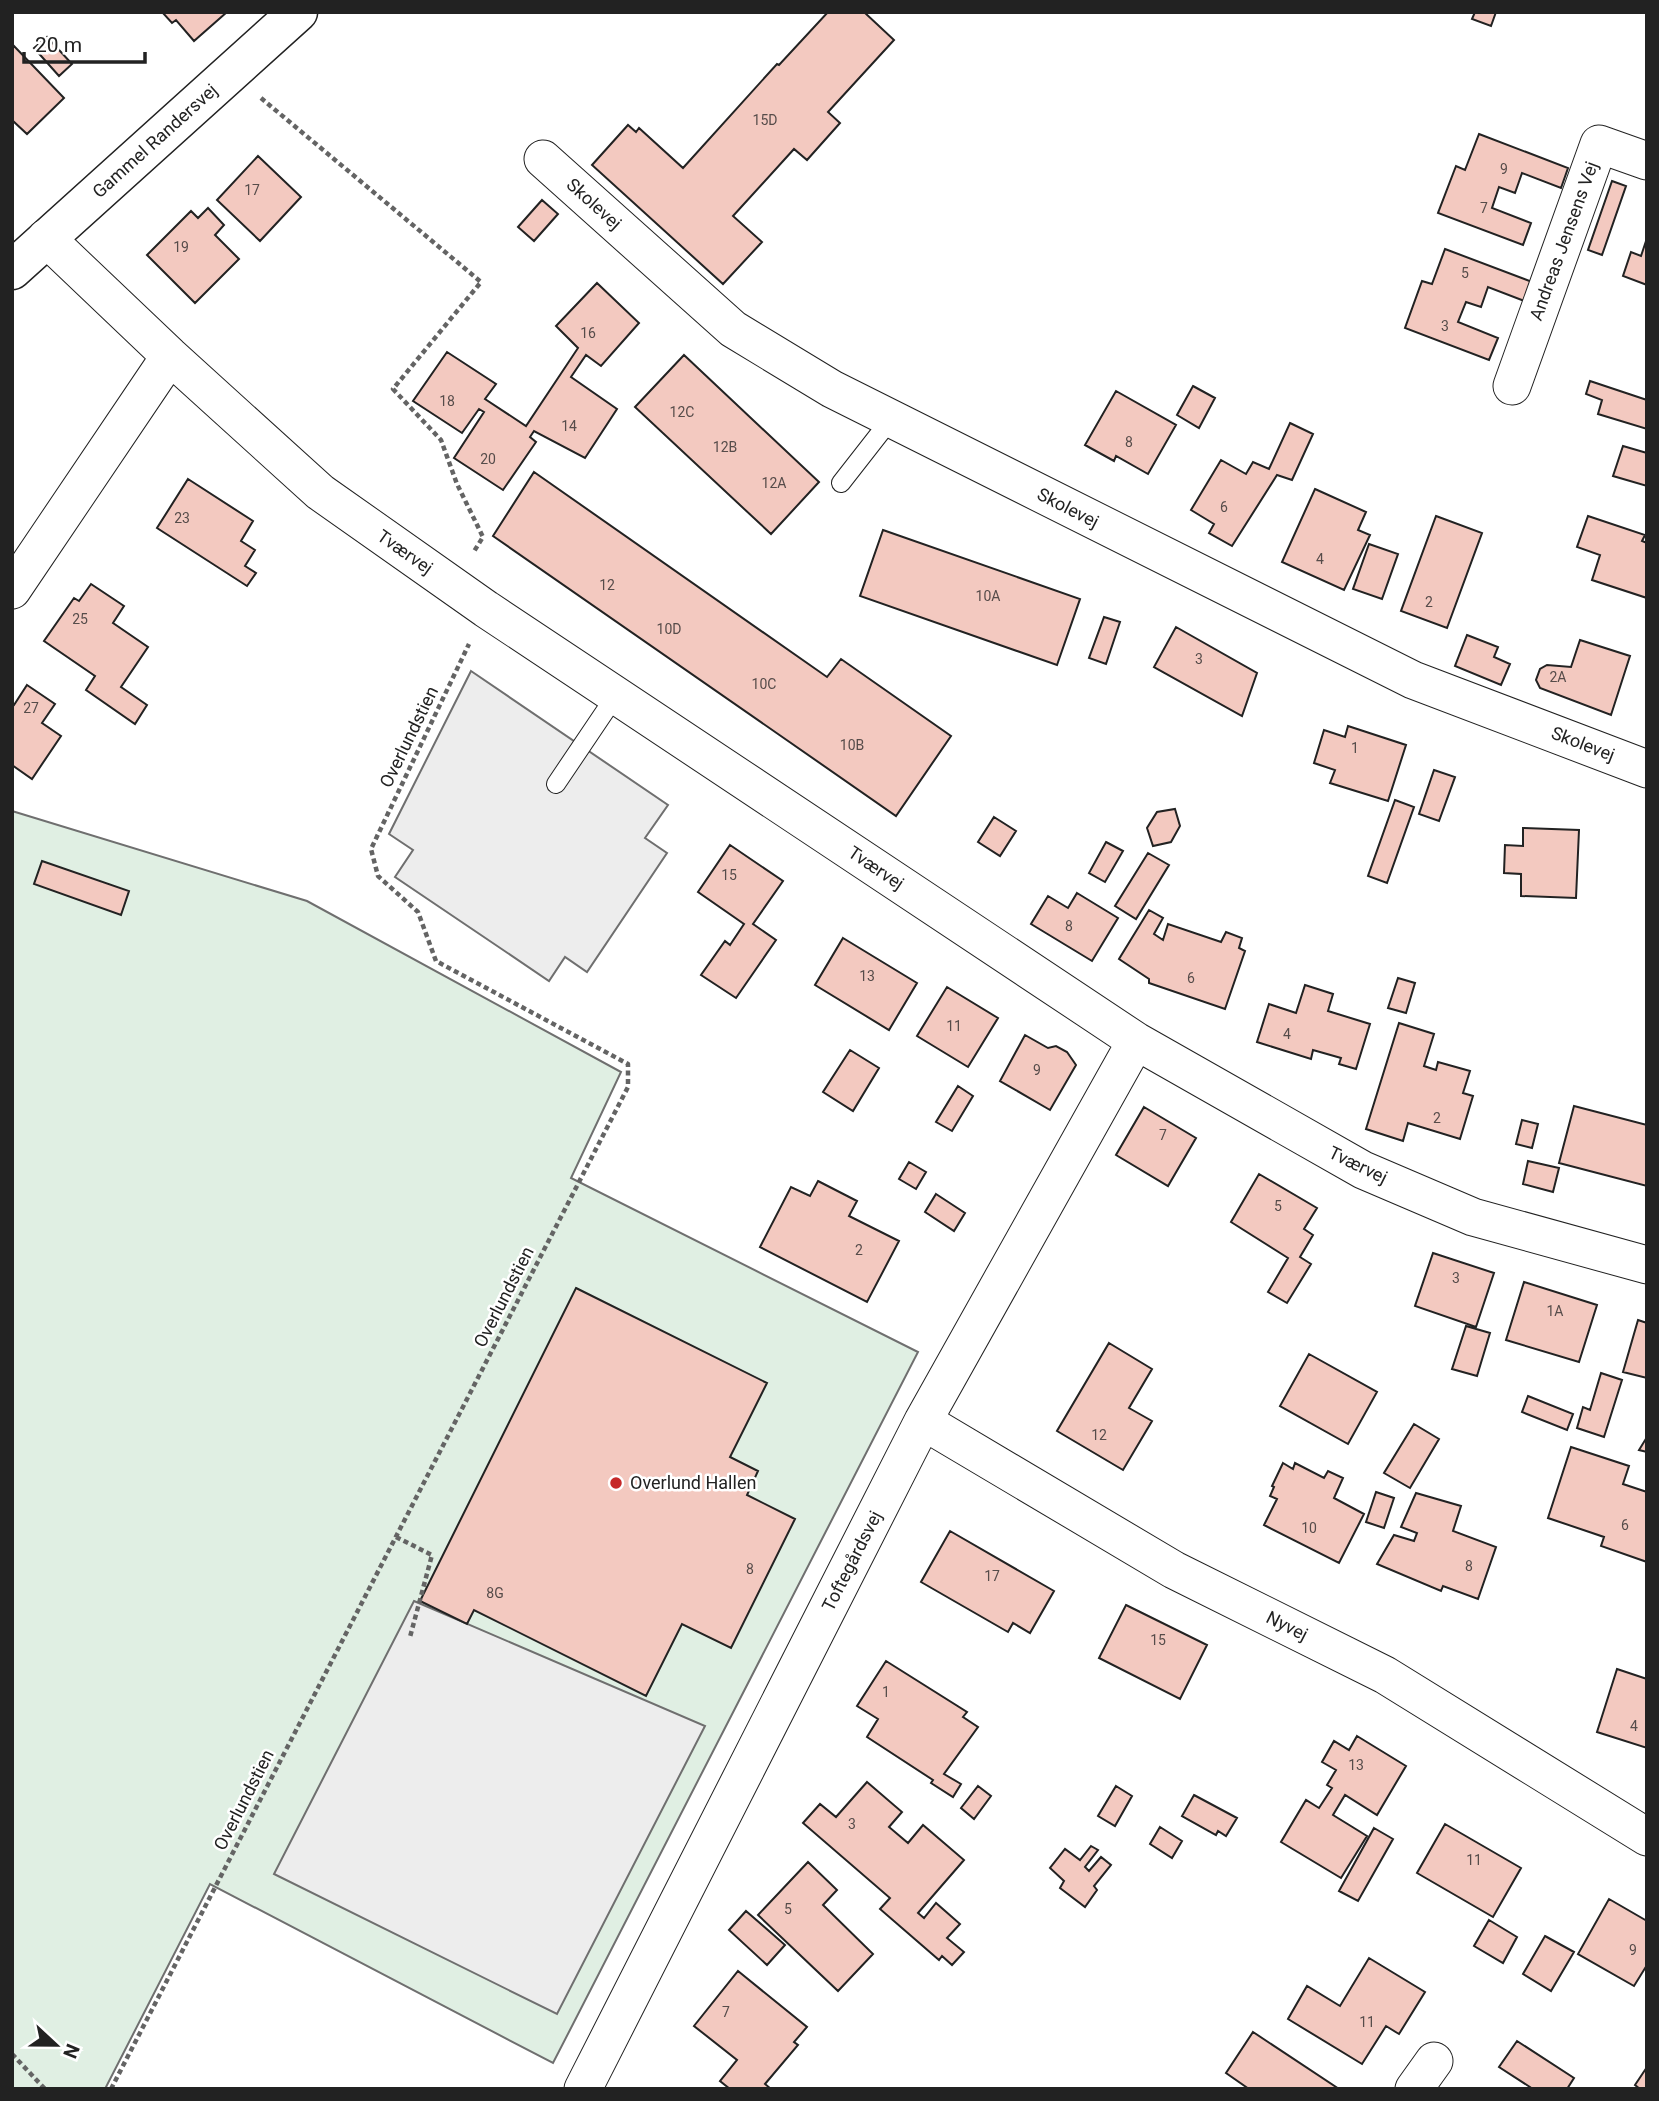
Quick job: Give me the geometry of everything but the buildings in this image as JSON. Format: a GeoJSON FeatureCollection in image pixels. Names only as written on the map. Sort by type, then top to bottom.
{"type":"FeatureCollection","features":[{"type":"Feature","properties":{"kind":"street","name":"Gammel Randersvej"},"geometry":{"type":"LineString","coordinates":[[14,265],[298,12]]}},
{"type":"Feature","properties":{"kind":"street","name":"Andreas Jensens Vej"},"geometry":{"type":"LineString","coordinates":[[1512,386],[1599,145],[1647,161]]}},
{"type":"Feature","properties":{"kind":"street","name":"Skolevej"},"geometry":{"type":"LineString","coordinates":[[543,159],[733,329],[832,389],[1413,680],[1647,769]]}},
{"type":"Feature","properties":{"kind":"street","name":"Tværvej"},"geometry":{"type":"LineString","coordinates":[[46,238],[170,356],[320,492],[486,609],[1136,1041],[1363,1170],[1473,1217],[1647,1265]]}},
{"type":"Feature","properties":{"kind":"street"},"geometry":{"type":"LineString","coordinates":[[12,590],[170,356]]}},
{"type":"Feature","properties":{"kind":"street","name":"Toftegårdsvej"},"geometry":{"type":"LineString","coordinates":[[583,2089],[923,1421],[1136,1041]]}},
{"type":"Feature","properties":{"kind":"street","name":"Nyvej"},"geometry":{"type":"LineString","coordinates":[[923,1421],[1174,1570],[1385,1675],[1647,1837]]}},
{"type":"Feature","properties":{"kind":"lane"},"geometry":{"type":"LineString","coordinates":[[841,483],[891,419]]}},
{"type":"Feature","properties":{"kind":"lane"},"geometry":{"type":"LineString","coordinates":[[556,784],[616,695]]}},
{"type":"Feature","properties":{"kind":"path"},"geometry":{"type":"LineString","coordinates":[[230,73],[481,282],[393,389],[442,440],[457,484],[483,537],[451,584]]}},
{"type":"Feature","properties":{"kind":"path","name":"Overlundstien"},"geometry":{"type":"LineString","coordinates":[[111,2089],[628,1087],[628,1064],[436,961],[418,912],[378,876],[371,849],[486,609]]}},
{"type":"Feature","properties":{"kind":"path"},"geometry":{"type":"LineString","coordinates":[[396,1537],[432,1555],[410,1637]]}},
{"type":"Feature","properties":{"kind":"path"},"geometry":{"type":"LineString","coordinates":[[12,2054],[45,2089]]}},
{"type":"Feature","properties":{"kind":"green space"},"geometry":{"type":"Polygon","coordinates":[[[12,811],[307,901],[621,1072],[571,1178],[918,1352],[553,2063],[210,1884],[105,2089],[12,2089],[12,811]]]}},
{"type":"Feature","properties":{"kind":"shaded area"},"geometry":{"type":"Polygon","coordinates":[[[471,671],[668,805],[645,838],[667,853],[587,972],[565,957],[549,981],[395,877],[413,850],[389,834],[471,671]]]}},
{"type":"Feature","properties":{"kind":"shaded area"},"geometry":{"type":"Polygon","coordinates":[[[414,1601],[705,1726],[557,2014],[274,1874],[414,1601]]]}},
{"type":"Feature","properties":{"kind":"place","name":"Overlund Hallen"},"geometry":{"type":"Point","coordinates":[616,1483]}}]}
